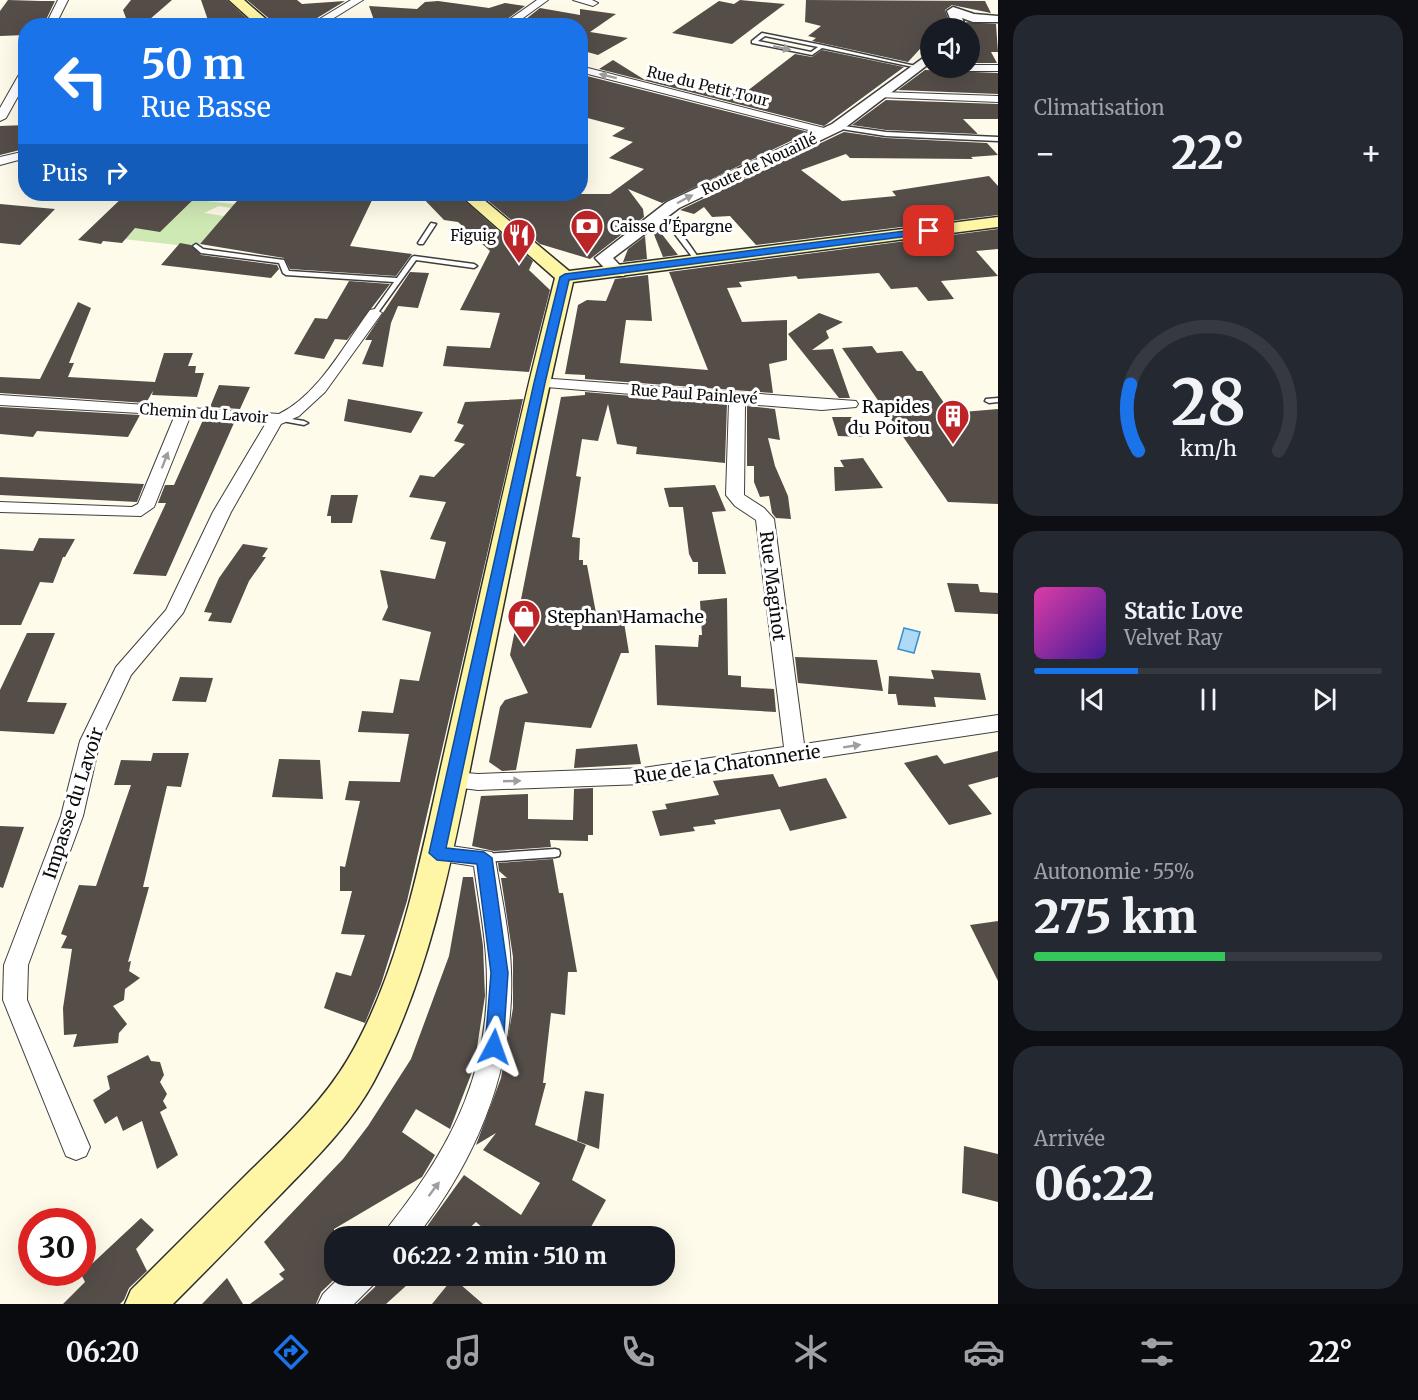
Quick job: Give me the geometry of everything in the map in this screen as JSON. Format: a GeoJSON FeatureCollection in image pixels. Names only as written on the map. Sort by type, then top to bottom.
{"type":"FeatureCollection","features":[{"type":"Feature","properties":{"kind":"main road"},"geometry":{"type":"LineString","coordinates":[[236,0],[257,18]]}},
{"type":"Feature","properties":{"kind":"main road"},"geometry":{"type":"LineString","coordinates":[[475,201],[565,277],[998,222]]}},
{"type":"Feature","properties":{"kind":"main road"},"geometry":{"type":"LineString","coordinates":[[145,1304],[302,1146],[360,1072],[386,1019],[409,957],[437,853],[539,383],[565,277]]}},
{"type":"Feature","properties":{"kind":"street"},"geometry":{"type":"LineString","coordinates":[[54,18],[63,0]]}},
{"type":"Feature","properties":{"kind":"street"},"geometry":{"type":"LineString","coordinates":[[327,18],[357,0]]}},
{"type":"Feature","properties":{"kind":"street"},"geometry":{"type":"LineString","coordinates":[[517,18],[543,0]]}},
{"type":"Feature","properties":{"kind":"street"},"geometry":{"type":"LineString","coordinates":[[578,0],[593,3]]}},
{"type":"Feature","properties":{"kind":"street"},"geometry":{"type":"LineString","coordinates":[[950,6],[973,18],[997,19]]}},
{"type":"Feature","properties":{"kind":"street"},"geometry":{"type":"LineString","coordinates":[[980,26],[997,19]]}},
{"type":"Feature","properties":{"kind":"street","name":"Route de Nouaillé"},"geometry":{"type":"LineString","coordinates":[[618,272],[603,258],[651,221],[691,196],[832,130],[920,68]]}},
{"type":"Feature","properties":{"kind":"street"},"geometry":{"type":"LineString","coordinates":[[980,68],[998,68]]}},
{"type":"Feature","properties":{"kind":"street","name":"Rue du Petit Tour"},"geometry":{"type":"LineString","coordinates":[[588,71],[832,130]]}},
{"type":"Feature","properties":{"kind":"street"},"geometry":{"type":"LineString","coordinates":[[0,118],[18,85]]}},
{"type":"Feature","properties":{"kind":"street"},"geometry":{"type":"LineString","coordinates":[[881,95],[998,99]]}},
{"type":"Feature","properties":{"kind":"street"},"geometry":{"type":"LineString","coordinates":[[0,160],[18,155]]}},
{"type":"Feature","properties":{"kind":"street","name":"Chemin du Lavoir"},"geometry":{"type":"LineString","coordinates":[[0,400],[61,402],[279,419],[296,413],[334,370],[375,313]]}},
{"type":"Feature","properties":{"kind":"street","name":"Rue Paul Painlevé"},"geometry":{"type":"LineString","coordinates":[[539,383],[822,405],[849,404]]}},
{"type":"Feature","properties":{"kind":"street","name":"Rue Maginot"},"geometry":{"type":"LineString","coordinates":[[738,397],[735,495],[738,501],[758,511],[765,519],[795,755]]}},
{"type":"Feature","properties":{"kind":"street"},"geometry":{"type":"LineString","coordinates":[[0,507],[94,512],[135,512],[145,507],[184,412]]}},
{"type":"Feature","properties":{"kind":"street","name":"Impasse du Lavoir"},"geometry":{"type":"LineString","coordinates":[[76,1147],[15,1000],[16,965],[72,816],[90,741],[99,721],[123,672],[174,613],[222,512],[279,419]]}},
{"type":"Feature","properties":{"kind":"street","name":"Rue de la Chatonnerie"},"geometry":{"type":"LineString","coordinates":[[454,780],[478,782],[625,778],[795,755],[998,723]]}},
{"type":"Feature","properties":{"kind":"street"},"geometry":{"type":"LineString","coordinates":[[407,1226],[442,1179],[469,1124],[489,1071],[494,1047],[500,973],[484,858],[437,853]]}},
{"type":"Feature","properties":{"kind":"street"},"geometry":{"type":"LineString","coordinates":[[333,1304],[352,1286]]}},
{"type":"Feature","properties":{"kind":"lane"},"geometry":{"type":"LineString","coordinates":[[822,46],[812,54],[754,42],[764,34],[920,63]]}},
{"type":"Feature","properties":{"kind":"lane"},"geometry":{"type":"LineString","coordinates":[[832,130],[998,139]]}},
{"type":"Feature","properties":{"kind":"lane"},"geometry":{"type":"LineString","coordinates":[[651,221],[673,228],[698,261]]}},
{"type":"Feature","properties":{"kind":"lane"},"geometry":{"type":"LineString","coordinates":[[421,243],[433,224]]}},
{"type":"Feature","properties":{"kind":"lane"},"geometry":{"type":"LineString","coordinates":[[195,246],[201,251],[282,261],[286,273],[399,280]]}},
{"type":"Feature","properties":{"kind":"lane","name":"Chemin du Lavoir"},"geometry":{"type":"LineString","coordinates":[[375,313],[414,258],[474,266]]}},
{"type":"Feature","properties":{"kind":"lane"},"geometry":{"type":"LineString","coordinates":[[989,401],[998,400]]}},
{"type":"Feature","properties":{"kind":"lane"},"geometry":{"type":"LineString","coordinates":[[279,419],[304,423]]}},
{"type":"Feature","properties":{"kind":"lane"},"geometry":{"type":"LineString","coordinates":[[484,858],[555,853]]}},
{"type":"Feature","properties":{"kind":"green space"},"geometry":{"type":"Polygon","coordinates":[[[162,201],[235,204],[231,208],[219,206],[204,213],[224,216],[195,247],[123,239],[162,201]]]}},
{"type":"Feature","properties":{"kind":"water"},"geometry":{"type":"Polygon","coordinates":[[[904,628],[920,632],[914,653],[898,649],[904,628]]]}},
{"type":"Feature","properties":{"kind":"building"},"geometry":{"type":"Polygon","coordinates":[[[8,0],[55,1],[47,18],[18,18],[18,35],[0,36],[0,11],[8,0]]]}},
{"type":"Feature","properties":{"kind":"building"},"geometry":{"type":"Polygon","coordinates":[[[131,0],[172,0],[151,18],[126,18],[123,10],[131,0]]]}},
{"type":"Feature","properties":{"kind":"building"},"geometry":{"type":"Polygon","coordinates":[[[201,0],[227,0],[247,18],[207,18],[201,0]]]}},
{"type":"Feature","properties":{"kind":"building"},"geometry":{"type":"Polygon","coordinates":[[[247,0],[297,0],[302,4],[345,1],[317,18],[268,18],[247,0]]]}},
{"type":"Feature","properties":{"kind":"building"},"geometry":{"type":"Polygon","coordinates":[[[740,0],[785,4],[732,44],[672,33],[719,1],[734,4],[740,0]]]}},
{"type":"Feature","properties":{"kind":"building"},"geometry":{"type":"Polygon","coordinates":[[[806,0],[985,1],[991,13],[952,5],[945,10],[948,18],[920,18],[920,49],[908,62],[812,41],[816,38],[808,36],[821,26],[805,22],[806,0]]]}},
{"type":"Feature","properties":{"kind":"building"},"geometry":{"type":"Polygon","coordinates":[[[438,1],[489,8],[505,3],[525,6],[509,18],[373,18],[369,6],[417,9],[425,2],[438,1]]]}},
{"type":"Feature","properties":{"kind":"building"},"geometry":{"type":"Polygon","coordinates":[[[540,8],[580,15],[580,9],[616,14],[590,32],[628,38],[598,55],[588,52],[588,18],[527,18],[540,8]]]}},
{"type":"Feature","properties":{"kind":"building"},"geometry":{"type":"Polygon","coordinates":[[[980,23],[996,24],[998,52],[991,52],[997,63],[980,63],[980,23]]]}},
{"type":"Feature","properties":{"kind":"building"},"geometry":{"type":"Polygon","coordinates":[[[822,50],[904,67],[824,126],[599,69],[613,60],[645,80],[649,78],[742,95],[795,54],[812,57],[822,50]]]}},
{"type":"Feature","properties":{"kind":"building"},"geometry":{"type":"Polygon","coordinates":[[[980,72],[998,73],[998,94],[898,90],[920,74],[920,78],[980,78],[980,72]]]}},
{"type":"Feature","properties":{"kind":"building"},"geometry":{"type":"Polygon","coordinates":[[[588,76],[809,132],[662,203],[628,189],[643,209],[644,217],[590,259],[540,244],[488,201],[588,201],[588,194],[610,194],[644,169],[609,158],[633,142],[612,136],[625,128],[588,118],[588,76]]]}},
{"type":"Feature","properties":{"kind":"building"},"geometry":{"type":"Polygon","coordinates":[[[886,100],[998,104],[998,119],[963,119],[978,134],[886,130],[852,125],[886,100]]]}},
{"type":"Feature","properties":{"kind":"building"},"geometry":{"type":"Polygon","coordinates":[[[18,125],[18,150],[0,155],[0,126],[18,125]]]}},
{"type":"Feature","properties":{"kind":"building"},"geometry":{"type":"Polygon","coordinates":[[[844,132],[886,138],[987,143],[998,155],[971,157],[973,159],[850,158],[846,154],[801,170],[842,201],[896,196],[892,191],[989,176],[998,186],[998,215],[756,245],[730,216],[712,217],[704,207],[694,214],[680,210],[844,132]]]}},
{"type":"Feature","properties":{"kind":"building"},"geometry":{"type":"Polygon","coordinates":[[[119,201],[192,201],[160,232],[135,228],[122,243],[103,241],[101,244],[78,240],[119,201]]]}},
{"type":"Feature","properties":{"kind":"building"},"geometry":{"type":"Polygon","coordinates":[[[237,201],[372,201],[350,246],[412,254],[396,276],[290,269],[284,258],[200,244],[237,201]]]}},
{"type":"Feature","properties":{"kind":"building"},"geometry":{"type":"Polygon","coordinates":[[[426,201],[465,201],[533,261],[529,270],[550,290],[529,372],[443,366],[447,346],[490,348],[500,313],[460,310],[490,251],[458,222],[444,220],[426,201]]]}},
{"type":"Feature","properties":{"kind":"building"},"geometry":{"type":"Polygon","coordinates":[[[0,204],[55,209],[20,245],[0,243],[0,204]]]}},
{"type":"Feature","properties":{"kind":"building"},"geometry":{"type":"Polygon","coordinates":[[[658,229],[678,255],[663,257],[653,232],[658,229]]]}},
{"type":"Feature","properties":{"kind":"building"},"geometry":{"type":"Polygon","coordinates":[[[998,229],[998,249],[976,251],[998,276],[941,281],[954,299],[928,301],[917,287],[891,289],[879,273],[798,279],[796,276],[739,282],[742,287],[727,288],[742,322],[787,320],[787,360],[769,364],[773,393],[585,379],[585,375],[565,374],[578,305],[587,300],[606,301],[615,279],[648,275],[652,321],[626,320],[620,363],[708,370],[669,272],[998,229]]]}},
{"type":"Feature","properties":{"kind":"building"},"geometry":{"type":"Polygon","coordinates":[[[645,236],[647,259],[623,262],[628,249],[645,236]]]}},
{"type":"Feature","properties":{"kind":"building"},"geometry":{"type":"Polygon","coordinates":[[[180,243],[191,245],[201,255],[277,265],[279,269],[271,278],[161,265],[180,243]]]}},
{"type":"Feature","properties":{"kind":"building"},"geometry":{"type":"Polygon","coordinates":[[[410,272],[429,273],[418,308],[398,306],[391,323],[383,367],[362,364],[372,340],[365,340],[410,272]]]}},
{"type":"Feature","properties":{"kind":"building"},"geometry":{"type":"Polygon","coordinates":[[[349,281],[390,284],[347,340],[335,339],[324,359],[294,354],[315,318],[327,319],[349,281]]]}},
{"type":"Feature","properties":{"kind":"building"},"geometry":{"type":"Polygon","coordinates":[[[78,302],[91,308],[69,363],[74,363],[68,377],[155,382],[164,353],[193,353],[188,366],[196,366],[195,373],[204,373],[197,397],[152,395],[153,391],[146,403],[0,393],[0,377],[40,379],[78,302]]]}},
{"type":"Feature","properties":{"kind":"building"},"geometry":{"type":"Polygon","coordinates":[[[819,313],[843,322],[826,331],[829,338],[812,350],[833,349],[850,398],[839,398],[788,334],[819,313]]]}},
{"type":"Feature","properties":{"kind":"building","name":"Rapides du Poitou"},"geometry":{"type":"Polygon","coordinates":[[[872,346],[877,353],[902,351],[917,371],[922,371],[951,413],[998,409],[998,504],[948,502],[842,348],[872,346]]]}},
{"type":"Feature","properties":{"kind":"building"},"geometry":{"type":"Polygon","coordinates":[[[219,385],[250,387],[240,409],[210,407],[219,385]]]}},
{"type":"Feature","properties":{"kind":"building"},"geometry":{"type":"Polygon","coordinates":[[[585,392],[727,404],[725,463],[636,454],[637,447],[617,444],[608,404],[598,441],[582,439],[576,476],[581,477],[572,537],[580,538],[579,560],[583,560],[583,565],[587,565],[596,613],[622,610],[629,653],[621,653],[591,728],[525,722],[516,770],[502,771],[489,762],[500,707],[505,700],[528,693],[510,655],[561,397],[585,395],[585,392]]]}},
{"type":"Feature","properties":{"kind":"building"},"geometry":{"type":"Polygon","coordinates":[[[348,399],[423,412],[411,433],[344,421],[348,399]]]}},
{"type":"Feature","properties":{"kind":"building"},"geometry":{"type":"Polygon","coordinates":[[[523,399],[407,901],[381,984],[365,1023],[324,1008],[336,972],[351,976],[365,935],[341,934],[352,891],[340,891],[340,866],[345,867],[360,801],[345,800],[349,781],[400,782],[409,734],[358,732],[362,711],[393,713],[400,679],[419,681],[431,632],[382,620],[388,607],[380,570],[435,579],[446,542],[430,539],[446,502],[409,497],[420,475],[434,477],[465,444],[454,441],[464,425],[457,423],[465,402],[523,399]]]}},
{"type":"Feature","properties":{"kind":"building"},"geometry":{"type":"Polygon","coordinates":[[[747,406],[775,409],[780,440],[768,438],[775,466],[788,496],[791,519],[776,518],[772,513],[769,496],[760,497],[754,482],[754,466],[747,466],[747,406]]]}},
{"type":"Feature","properties":{"kind":"building"},"geometry":{"type":"Polygon","coordinates":[[[0,407],[140,415],[128,437],[37,431],[33,437],[0,434],[0,407]]]}},
{"type":"Feature","properties":{"kind":"building"},"geometry":{"type":"Polygon","coordinates":[[[832,417],[857,417],[864,437],[838,436],[832,417]]]}},
{"type":"Feature","properties":{"kind":"building"},"geometry":{"type":"Polygon","coordinates":[[[203,420],[234,423],[166,576],[133,574],[166,503],[158,503],[165,485],[174,485],[203,420]]]}},
{"type":"Feature","properties":{"kind":"building"},"geometry":{"type":"Polygon","coordinates":[[[863,458],[883,488],[835,491],[834,467],[844,467],[840,460],[863,458]]]}},
{"type":"Feature","properties":{"kind":"building"},"geometry":{"type":"Polygon","coordinates":[[[0,477],[144,484],[137,502],[0,495],[0,477]]]}},
{"type":"Feature","properties":{"kind":"building"},"geometry":{"type":"Polygon","coordinates":[[[715,485],[726,511],[712,512],[726,574],[698,574],[698,562],[693,562],[689,554],[683,507],[669,507],[664,488],[715,485]]]}},
{"type":"Feature","properties":{"kind":"building"},"geometry":{"type":"Polygon","coordinates":[[[331,495],[358,495],[352,523],[331,523],[331,516],[327,516],[331,495]]]}},
{"type":"Feature","properties":{"kind":"building"},"geometry":{"type":"Polygon","coordinates":[[[39,538],[75,539],[63,557],[53,583],[40,582],[21,625],[0,625],[0,549],[33,551],[39,538]]]}},
{"type":"Feature","properties":{"kind":"building"},"geometry":{"type":"Polygon","coordinates":[[[243,544],[268,548],[262,557],[266,557],[249,581],[231,623],[208,621],[212,613],[204,612],[219,578],[243,544]]]}},
{"type":"Feature","properties":{"kind":"building"},"geometry":{"type":"Polygon","coordinates":[[[947,583],[978,584],[980,592],[998,593],[998,614],[955,612],[947,583]]]}},
{"type":"Feature","properties":{"kind":"building"},"geometry":{"type":"Polygon","coordinates":[[[727,598],[728,675],[741,676],[741,687],[774,689],[776,712],[657,705],[655,645],[698,647],[699,635],[702,635],[700,601],[727,598]]]}},
{"type":"Feature","properties":{"kind":"building"},"geometry":{"type":"Polygon","coordinates":[[[27,633],[55,633],[27,702],[67,703],[54,734],[0,731],[0,690],[27,633]]]}},
{"type":"Feature","properties":{"kind":"building"},"geometry":{"type":"Polygon","coordinates":[[[795,657],[877,660],[883,691],[798,683],[795,657]]]}},
{"type":"Feature","properties":{"kind":"building"},"geometry":{"type":"Polygon","coordinates":[[[931,670],[980,673],[986,700],[934,697],[936,707],[898,705],[896,694],[888,694],[889,676],[934,679],[931,670]]]}},
{"type":"Feature","properties":{"kind":"building"},"geometry":{"type":"Polygon","coordinates":[[[180,677],[213,678],[206,702],[172,701],[180,677]]]}},
{"type":"Feature","properties":{"kind":"building"},"geometry":{"type":"Polygon","coordinates":[[[637,744],[641,764],[574,768],[576,749],[637,744]]]}},
{"type":"Feature","properties":{"kind":"building"},"geometry":{"type":"Polygon","coordinates":[[[998,751],[998,777],[968,785],[992,814],[949,825],[904,763],[937,755],[944,764],[998,751]]]}},
{"type":"Feature","properties":{"kind":"building"},"geometry":{"type":"Polygon","coordinates":[[[153,753],[189,753],[181,787],[167,786],[143,887],[149,887],[128,962],[131,961],[129,971],[140,978],[125,989],[124,1000],[113,1006],[127,1024],[119,1033],[118,1043],[73,1047],[77,1034],[64,1035],[63,1008],[72,949],[61,948],[67,936],[61,934],[79,885],[96,886],[131,785],[114,785],[121,760],[151,761],[153,753]]]}},
{"type":"Feature","properties":{"kind":"building"},"geometry":{"type":"Polygon","coordinates":[[[279,759],[320,760],[323,799],[272,797],[279,759]]]}},
{"type":"Feature","properties":{"kind":"building"},"geometry":{"type":"Polygon","coordinates":[[[773,774],[779,787],[826,778],[847,818],[790,831],[780,809],[714,820],[716,824],[693,827],[695,831],[660,836],[652,811],[667,809],[665,804],[719,795],[713,781],[773,774]]]}},
{"type":"Feature","properties":{"kind":"building"},"geometry":{"type":"Polygon","coordinates":[[[593,788],[593,835],[588,835],[588,841],[550,840],[551,847],[494,851],[472,846],[481,796],[528,794],[528,819],[573,820],[574,789],[593,788]]]}},
{"type":"Feature","properties":{"kind":"building"},"geometry":{"type":"Polygon","coordinates":[[[0,826],[24,827],[3,888],[0,887],[0,826]]]}},
{"type":"Feature","properties":{"kind":"building"},"geometry":{"type":"Polygon","coordinates":[[[553,859],[559,893],[563,893],[577,972],[568,972],[565,1015],[551,1013],[543,1083],[546,1083],[535,1125],[586,1145],[572,1180],[606,1200],[592,1226],[481,1226],[476,1222],[472,1226],[427,1226],[464,1175],[521,1215],[540,1183],[483,1150],[496,1133],[476,1145],[501,1078],[513,1008],[513,957],[501,878],[507,878],[499,871],[498,863],[553,859]]]}},
{"type":"Feature","properties":{"kind":"building"},"geometry":{"type":"Polygon","coordinates":[[[463,877],[473,877],[483,946],[485,996],[474,1067],[450,1129],[416,1109],[402,1132],[435,1155],[422,1177],[339,1226],[324,1226],[324,1286],[327,1286],[321,1292],[316,1304],[250,1304],[284,1279],[279,1274],[285,1270],[264,1242],[343,1159],[368,1126],[411,1059],[449,956],[463,877]]]}},
{"type":"Feature","properties":{"kind":"building"},"geometry":{"type":"Polygon","coordinates":[[[998,921],[998,981],[970,925],[998,921]]]}},
{"type":"Feature","properties":{"kind":"building"},"geometry":{"type":"Polygon","coordinates":[[[148,1055],[151,1061],[160,1062],[164,1075],[160,1082],[167,1094],[163,1101],[167,1108],[160,1112],[178,1155],[157,1169],[142,1121],[123,1131],[117,1116],[105,1124],[93,1100],[110,1089],[107,1076],[148,1055]]]}},
{"type":"Feature","properties":{"kind":"building"},"geometry":{"type":"Polygon","coordinates":[[[585,1091],[604,1094],[599,1149],[577,1141],[585,1091]]]}},
{"type":"Feature","properties":{"kind":"building"},"geometry":{"type":"Polygon","coordinates":[[[964,1146],[998,1154],[998,1202],[962,1193],[964,1146]]]}},
{"type":"Feature","properties":{"kind":"building"},"geometry":{"type":"Polygon","coordinates":[[[141,1218],[154,1230],[136,1249],[147,1271],[129,1288],[120,1304],[63,1304],[81,1286],[96,1286],[96,1260],[141,1218]]]}},
{"type":"Feature","properties":{"kind":"building"},"geometry":{"type":"Polygon","coordinates":[[[227,1278],[243,1304],[202,1304],[227,1278]]]}},
{"type":"Feature","properties":{"kind":"building"},"geometry":{"type":"Polygon","coordinates":[[[406,1286],[386,1304],[357,1304],[375,1287],[406,1286]]]}},
{"type":"Feature","properties":{"kind":"building"},"geometry":{"type":"Polygon","coordinates":[[[447,1286],[462,1286],[483,1304],[432,1304],[447,1286]]]}},
{"type":"Feature","properties":{"kind":"place","name":"Caisse d'Épargne"},"geometry":{"type":"Point","coordinates":[587,255]}},
{"type":"Feature","properties":{"kind":"place","name":"Figuig"},"geometry":{"type":"Point","coordinates":[519,264]}},
{"type":"Feature","properties":{"kind":"place","name":"Rapides du Poitou"},"geometry":{"type":"Point","coordinates":[953,445]}},
{"type":"Feature","properties":{"kind":"place","name":"Stephan Hamache"},"geometry":{"type":"Point","coordinates":[524,645]}},
{"type":"Feature","properties":{"kind":"route"},"geometry":{"type":"LineString","coordinates":[[494,1047],[500,973],[484,858],[437,853],[539,383],[565,277],[929,231]]}}]}
